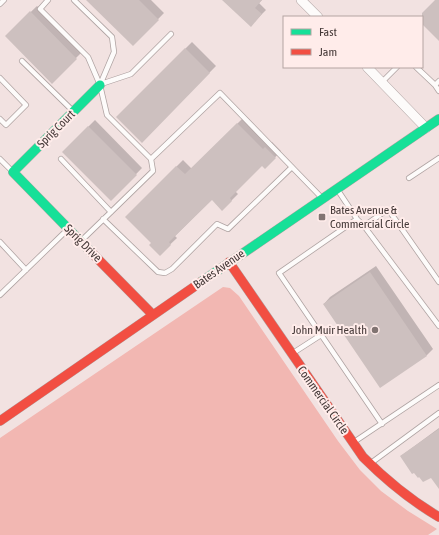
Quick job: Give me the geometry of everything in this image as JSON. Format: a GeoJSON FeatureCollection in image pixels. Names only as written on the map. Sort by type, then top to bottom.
{"type":"FeatureCollection","features":[{"type":"Feature","properties":{"kind":"street"},"geometry":{"type":"LineString","coordinates":[[301,0],[317,16]]}},
{"type":"Feature","properties":{"kind":"street"},"geometry":{"type":"LineString","coordinates":[[368,68],[426,128]]}},
{"type":"Feature","properties":{"kind":"street","name":"Sprig Court"},"geometry":{"type":"LineString","coordinates":[[13,172],[100,85]]}},
{"type":"Feature","properties":{"kind":"street","name":"Bates Avenue"},"geometry":{"type":"LineString","coordinates":[[0,421],[229,262],[439,119]]}},
{"type":"Feature","properties":{"kind":"street","name":"Sprig Drive"},"geometry":{"type":"LineString","coordinates":[[13,172],[154,315]]}},
{"type":"Feature","properties":{"kind":"street","name":"Commercial Circle"},"geometry":{"type":"LineString","coordinates":[[229,262],[353,443],[370,464],[413,502],[438,514]]}},
{"type":"Feature","properties":{"kind":"lane"},"geometry":{"type":"LineString","coordinates":[[0,4],[4,0]]}},
{"type":"Feature","properties":{"kind":"lane"},"geometry":{"type":"LineString","coordinates":[[48,0],[40,9],[88,57],[100,85],[107,115],[151,159],[153,171],[81,241]]}},
{"type":"Feature","properties":{"kind":"lane"},"geometry":{"type":"LineString","coordinates":[[74,0],[112,37],[114,52],[100,85]]}},
{"type":"Feature","properties":{"kind":"lane"},"geometry":{"type":"LineString","coordinates":[[100,85],[131,74],[171,34]]}},
{"type":"Feature","properties":{"kind":"lane"},"geometry":{"type":"LineString","coordinates":[[22,60],[73,111]]}},
{"type":"Feature","properties":{"kind":"lane"},"geometry":{"type":"LineString","coordinates":[[382,82],[396,68]]}},
{"type":"Feature","properties":{"kind":"lane"},"geometry":{"type":"LineString","coordinates":[[417,68],[437,83],[439,91]]}},
{"type":"Feature","properties":{"kind":"lane"},"geometry":{"type":"LineString","coordinates":[[0,78],[26,104],[6,125],[0,119]]}},
{"type":"Feature","properties":{"kind":"lane"},"geometry":{"type":"LineString","coordinates":[[151,159],[220,93],[323,199]]}},
{"type":"Feature","properties":{"kind":"lane"},"geometry":{"type":"LineString","coordinates":[[409,178],[439,158]]}},
{"type":"Feature","properties":{"kind":"lane"},"geometry":{"type":"LineString","coordinates":[[0,159],[13,172]]}},
{"type":"Feature","properties":{"kind":"lane"},"geometry":{"type":"LineString","coordinates":[[61,159],[111,212]]}},
{"type":"Feature","properties":{"kind":"lane"},"geometry":{"type":"LineString","coordinates":[[103,219],[158,272],[165,273],[172,269],[217,224],[228,229],[292,167]]}},
{"type":"Feature","properties":{"kind":"lane"},"geometry":{"type":"LineString","coordinates":[[337,189],[357,219],[364,226],[439,326]]}},
{"type":"Feature","properties":{"kind":"lane"},"geometry":{"type":"LineString","coordinates":[[364,226],[384,212],[390,212],[439,282]]}},
{"type":"Feature","properties":{"kind":"lane"},"geometry":{"type":"LineString","coordinates":[[357,219],[279,273],[382,424]]}},
{"type":"Feature","properties":{"kind":"lane"},"geometry":{"type":"LineString","coordinates":[[0,295],[69,228]]}},
{"type":"Feature","properties":{"kind":"lane"},"geometry":{"type":"LineString","coordinates":[[0,242],[26,270]]}},
{"type":"Feature","properties":{"kind":"lane"},"geometry":{"type":"LineString","coordinates":[[292,354],[321,335]]}},
{"type":"Feature","properties":{"kind":"lane"},"geometry":{"type":"LineString","coordinates":[[353,443],[439,385]]}},
{"type":"Feature","properties":{"kind":"lane"},"geometry":{"type":"LineString","coordinates":[[370,464],[439,414]]}},
{"type":"Feature","properties":{"kind":"shaded area"},"geometry":{"type":"Polygon","coordinates":[[[223,287],[230,288],[239,296],[338,441],[360,470],[381,491],[408,511],[437,529],[428,535],[0,535],[0,438],[223,287]]]}},
{"type":"Feature","properties":{"kind":"building"},"geometry":{"type":"Polygon","coordinates":[[[86,0],[139,0],[159,20],[133,46],[86,0]]]}},
{"type":"Feature","properties":{"kind":"building"},"geometry":{"type":"Polygon","coordinates":[[[222,0],[262,0],[255,8],[262,14],[251,27],[222,0]]]}},
{"type":"Feature","properties":{"kind":"building"},"geometry":{"type":"Polygon","coordinates":[[[435,0],[439,0],[439,41],[423,25],[422,13],[435,0]]]}},
{"type":"Feature","properties":{"kind":"building"},"geometry":{"type":"Polygon","coordinates":[[[30,11],[77,59],[52,84],[5,36],[30,11]]]}},
{"type":"Feature","properties":{"kind":"building"},"geometry":{"type":"Polygon","coordinates":[[[185,48],[210,73],[142,143],[116,117],[185,48]]]}},
{"type":"Feature","properties":{"kind":"building"},"geometry":{"type":"Polygon","coordinates":[[[237,123],[263,149],[265,147],[276,158],[265,169],[262,166],[230,198],[232,201],[222,211],[212,200],[169,242],[171,245],[160,256],[149,245],[151,243],[125,217],[176,166],[185,174],[237,123]]]}},
{"type":"Feature","properties":{"kind":"building"},"geometry":{"type":"Polygon","coordinates":[[[88,126],[137,175],[111,201],[62,152],[88,126]]]}},
{"type":"Feature","properties":{"kind":"building","name":"John Muir Health"},"geometry":{"type":"Polygon","coordinates":[[[370,272],[427,356],[380,388],[323,304],[370,272]]]}},
{"type":"Feature","properties":{"kind":"building"},"geometry":{"type":"Polygon","coordinates":[[[439,429],[439,489],[431,478],[423,482],[414,473],[412,474],[400,456],[439,429]]]}},
{"type":"Feature","properties":{"kind":"traffic: fast"},"geometry":{"type":"LineString","coordinates":[[91,252],[13,172],[100,85]]}},
{"type":"Feature","properties":{"kind":"traffic: fast"},"geometry":{"type":"LineString","coordinates":[[201,282],[439,119]]}},
{"type":"Feature","properties":{"kind":"traffic: jam"},"geometry":{"type":"LineString","coordinates":[[91,252],[153,315]]}},
{"type":"Feature","properties":{"kind":"traffic: jam"},"geometry":{"type":"LineString","coordinates":[[229,262],[363,457],[399,490],[439,517]]}},
{"type":"Feature","properties":{"kind":"traffic: jam"},"geometry":{"type":"LineString","coordinates":[[0,421],[201,282]]}},
{"type":"Feature","properties":{"kind":"place","name":"Bates Avenue & Commercial Circle"},"geometry":{"type":"Point","coordinates":[322,217]}},
{"type":"Feature","properties":{"kind":"place","name":"John Muir Health"},"geometry":{"type":"Point","coordinates":[375,330]}}]}
